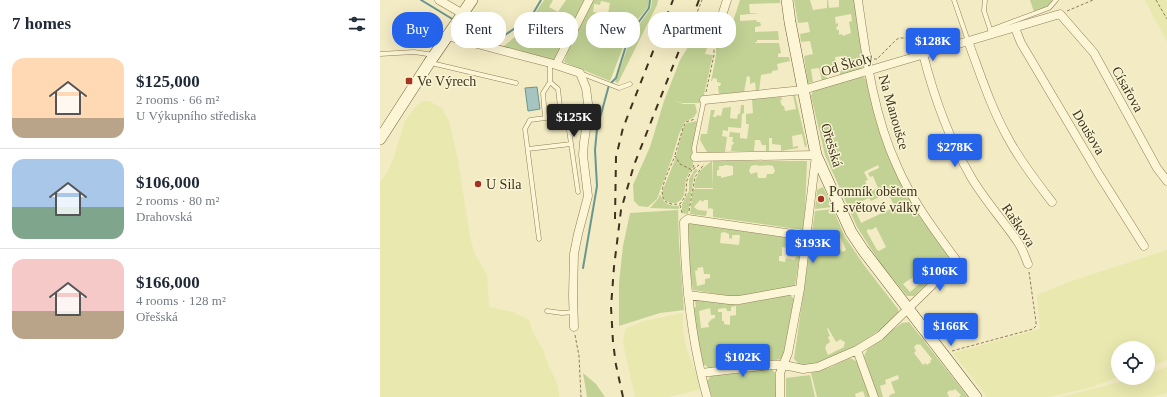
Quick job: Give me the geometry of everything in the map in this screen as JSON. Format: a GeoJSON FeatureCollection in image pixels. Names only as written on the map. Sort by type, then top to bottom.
{"type":"FeatureCollection","features":[{"type":"Feature","properties":{"kind":"street"},"geometry":{"type":"LineString","coordinates":[[439,0],[452,12]]}},
{"type":"Feature","properties":{"kind":"street"},"geometry":{"type":"LineString","coordinates":[[464,12],[472,0]]}},
{"type":"Feature","properties":{"kind":"street"},"geometry":{"type":"LineString","coordinates":[[553,64],[589,0]]}},
{"type":"Feature","properties":{"kind":"street"},"geometry":{"type":"LineString","coordinates":[[723,12],[727,0]]}},
{"type":"Feature","properties":{"kind":"street","name":"Ořešská"},"geometry":{"type":"LineString","coordinates":[[787,0],[816,154],[851,232],[863,250],[976,397]]}},
{"type":"Feature","properties":{"kind":"street","name":"Na Manoušce"},"geometry":{"type":"LineString","coordinates":[[858,0],[869,72],[882,129],[897,166],[918,207],[958,261],[916,301],[909,310]]}},
{"type":"Feature","properties":{"kind":"street","name":"Od Školy"},"geometry":{"type":"LineString","coordinates":[[704,100],[803,90],[869,72],[968,41],[991,32],[1015,28],[1060,14]]}},
{"type":"Feature","properties":{"kind":"street","name":"Císařova"},"geometry":{"type":"LineString","coordinates":[[1060,14],[1094,53],[1157,168],[1167,182]]}},
{"type":"Feature","properties":{"kind":"street","name":"Doušova"},"geometry":{"type":"LineString","coordinates":[[1015,28],[1029,57],[1144,246]]}},
{"type":"Feature","properties":{"kind":"street"},"geometry":{"type":"LineString","coordinates":[[380,138],[451,30]]}},
{"type":"Feature","properties":{"kind":"street"},"geometry":{"type":"LineString","coordinates":[[447,36],[580,72],[586,88],[589,110],[584,142],[588,196],[574,254],[574,327]]}},
{"type":"Feature","properties":{"kind":"street"},"geometry":{"type":"LineString","coordinates":[[968,41],[995,111],[1008,138],[1027,169],[1052,202]]}},
{"type":"Feature","properties":{"kind":"street","name":"Raškova"},"geometry":{"type":"LineString","coordinates":[[923,54],[928,74],[947,128],[957,150],[982,195],[1019,245],[1028,264]]}},
{"type":"Feature","properties":{"kind":"street"},"geometry":{"type":"LineString","coordinates":[[694,157],[816,154],[800,289],[788,353],[780,373],[780,397]]}},
{"type":"Feature","properties":{"kind":"street"},"geometry":{"type":"LineString","coordinates":[[707,397],[694,345],[688,295],[684,253],[686,220],[806,236]]}},
{"type":"Feature","properties":{"kind":"street"},"geometry":{"type":"LineString","coordinates":[[688,295],[739,300],[800,289]]}},
{"type":"Feature","properties":{"kind":"street"},"geometry":{"type":"LineString","coordinates":[[700,373],[771,365],[784,365],[803,369],[818,367],[857,350],[880,336],[909,310]]}},
{"type":"Feature","properties":{"kind":"street"},"geometry":{"type":"LineString","coordinates":[[857,350],[874,397]]}},
{"type":"Feature","properties":{"kind":"lane"},"geometry":{"type":"LineString","coordinates":[[954,0],[968,41]]}},
{"type":"Feature","properties":{"kind":"lane"},"geometry":{"type":"LineString","coordinates":[[985,0],[984,11],[991,32],[1049,8],[1056,0]]}},
{"type":"Feature","properties":{"kind":"lane"},"geometry":{"type":"LineString","coordinates":[[380,54],[414,52],[432,59],[516,83]]}},
{"type":"Feature","properties":{"kind":"lane"},"geometry":{"type":"LineString","coordinates":[[545,118],[543,93],[550,82],[553,64]]}},
{"type":"Feature","properties":{"kind":"lane"},"geometry":{"type":"LineString","coordinates":[[580,72],[619,88],[630,84]]}},
{"type":"Feature","properties":{"kind":"lane"},"geometry":{"type":"LineString","coordinates":[[550,82],[558,89],[561,116],[569,130],[578,192]]}},
{"type":"Feature","properties":{"kind":"lane"},"geometry":{"type":"LineString","coordinates":[[694,157],[694,148],[704,100]]}},
{"type":"Feature","properties":{"kind":"lane"},"geometry":{"type":"LineString","coordinates":[[539,239],[526,129],[530,120],[561,116]]}},
{"type":"Feature","properties":{"kind":"lane"},"geometry":{"type":"LineString","coordinates":[[528,149],[571,144]]}},
{"type":"Feature","properties":{"kind":"lane"},"geometry":{"type":"LineString","coordinates":[[547,311],[562,313],[574,312]]}},
{"type":"Feature","properties":{"kind":"path"},"geometry":{"type":"LineString","coordinates":[[697,12],[702,0]]}},
{"type":"Feature","properties":{"kind":"path"},"geometry":{"type":"LineString","coordinates":[[1060,14],[1093,0]]}},
{"type":"Feature","properties":{"kind":"path"},"geometry":{"type":"LineString","coordinates":[[1156,0],[1167,19]]}},
{"type":"Feature","properties":{"kind":"path"},"geometry":{"type":"LineString","coordinates":[[867,60],[877,59],[896,40],[900,38],[915,38]]}},
{"type":"Feature","properties":{"kind":"path"},"geometry":{"type":"LineString","coordinates":[[704,100],[714,55]]}},
{"type":"Feature","properties":{"kind":"path"},"geometry":{"type":"LineString","coordinates":[[693,119],[686,122],[682,128],[675,156],[662,187],[662,195],[665,202],[671,205],[680,204],[686,196],[688,179],[695,165],[694,157]]}},
{"type":"Feature","properties":{"kind":"path"},"geometry":{"type":"LineString","coordinates":[[675,156],[680,164],[692,170]]}},
{"type":"Feature","properties":{"kind":"path"},"geometry":{"type":"LineString","coordinates":[[686,220],[695,177],[705,162],[692,170]]}},
{"type":"Feature","properties":{"kind":"path"},"geometry":{"type":"LineString","coordinates":[[680,204],[686,220]]}},
{"type":"Feature","properties":{"kind":"path","name":"Raškova"},"geometry":{"type":"LineString","coordinates":[[942,354],[1033,329],[1036,326],[1028,264]]}},
{"type":"Feature","properties":{"kind":"path"},"geometry":{"type":"LineString","coordinates":[[574,327],[579,356],[581,397]]}},
{"type":"Feature","properties":{"kind":"green space"},"geometry":{"type":"Polygon","coordinates":[[[544,0],[553,0],[549,7],[558,12],[536,12],[544,0]]]}},
{"type":"Feature","properties":{"kind":"green space"},"geometry":{"type":"Polygon","coordinates":[[[566,0],[586,0],[578,15],[578,12],[558,12],[566,0]]]}},
{"type":"Feature","properties":{"kind":"green space"},"geometry":{"type":"Polygon","coordinates":[[[591,0],[649,0],[648,7],[640,17],[640,12],[608,12],[610,3],[601,1],[600,5],[594,4],[593,12],[586,12],[586,48],[623,48],[610,81],[564,62],[569,48],[578,48],[578,26],[591,0]]]}},
{"type":"Feature","properties":{"kind":"green space"},"geometry":{"type":"Polygon","coordinates":[[[652,0],[658,0],[654,12],[648,12],[651,8],[652,0]]]}},
{"type":"Feature","properties":{"kind":"green space"},"geometry":{"type":"Polygon","coordinates":[[[740,0],[780,0],[780,3],[749,4],[750,13],[760,13],[740,15],[740,21],[756,20],[757,22],[760,22],[761,26],[755,27],[755,32],[778,31],[779,40],[757,40],[755,43],[779,43],[781,53],[778,54],[778,57],[789,57],[790,61],[777,64],[778,70],[772,71],[772,73],[761,75],[759,91],[756,91],[755,82],[750,84],[750,77],[747,76],[744,92],[719,94],[718,86],[720,86],[721,83],[717,82],[717,79],[713,78],[711,81],[716,48],[736,48],[736,12],[740,0]]]}},
{"type":"Feature","properties":{"kind":"green space"},"geometry":{"type":"Polygon","coordinates":[[[794,0],[810,0],[813,10],[827,8],[827,0],[829,8],[839,7],[839,0],[856,0],[865,64],[860,70],[840,75],[840,71],[845,68],[843,56],[835,57],[836,66],[832,67],[833,71],[828,71],[828,68],[825,68],[827,79],[822,81],[819,68],[811,69],[813,82],[808,83],[804,56],[813,54],[810,41],[801,42],[800,34],[810,32],[808,22],[798,23],[794,0]],[[851,14],[835,17],[836,24],[838,23],[838,26],[836,27],[837,30],[839,30],[839,35],[842,34],[843,36],[851,33],[849,22],[852,21],[851,14]]]}},
{"type":"Feature","properties":{"kind":"green space"},"geometry":{"type":"Polygon","coordinates":[[[1030,0],[1053,0],[1047,8],[1034,12],[1030,0]]]}},
{"type":"Feature","properties":{"kind":"green space"},"geometry":{"type":"Polygon","coordinates":[[[1145,0],[1165,0],[1167,2],[1167,42],[1145,0]]]}},
{"type":"Feature","properties":{"kind":"green space"},"geometry":{"type":"Polygon","coordinates":[[[648,12],[648,23],[640,39],[640,23],[648,12]]]}},
{"type":"Feature","properties":{"kind":"green space"},"geometry":{"type":"Polygon","coordinates":[[[514,38],[514,48],[561,48],[555,60],[506,48],[506,44],[514,38]]]}},
{"type":"Feature","properties":{"kind":"green space"},"geometry":{"type":"Polygon","coordinates":[[[627,48],[636,48],[618,83],[615,82],[627,48]]]}},
{"type":"Feature","properties":{"kind":"green space"},"geometry":{"type":"Polygon","coordinates":[[[687,48],[707,48],[705,54],[713,55],[702,103],[682,103],[673,100],[683,104],[695,104],[697,112],[694,117],[685,122],[679,134],[657,199],[648,207],[639,206],[634,201],[633,185],[650,147],[664,101],[680,60],[687,48]]]}},
{"type":"Feature","properties":{"kind":"green space"},"geometry":{"type":"Polygon","coordinates":[[[862,76],[867,80],[891,162],[950,255],[949,264],[914,296],[907,296],[880,263],[857,227],[825,155],[811,96],[813,91],[862,76]],[[878,165],[864,172],[868,180],[865,181],[868,188],[865,189],[867,193],[878,188],[873,176],[870,177],[868,173],[879,168],[878,165]],[[888,193],[871,201],[869,198],[853,205],[861,223],[895,207],[888,193]],[[876,227],[871,230],[867,230],[867,232],[877,250],[879,251],[886,247],[876,227]],[[919,271],[915,274],[916,275],[903,284],[910,292],[925,279],[919,271]]]}},
{"type":"Feature","properties":{"kind":"green space"},"geometry":{"type":"Polygon","coordinates":[[[795,95],[807,146],[805,147],[802,134],[792,136],[793,147],[798,146],[798,148],[781,151],[781,145],[772,144],[772,138],[769,138],[769,151],[766,151],[766,145],[762,145],[760,140],[755,140],[754,151],[731,151],[732,144],[733,145],[734,142],[732,142],[733,137],[729,137],[730,132],[740,133],[740,138],[747,139],[749,124],[746,124],[746,114],[753,113],[752,99],[781,97],[782,100],[780,100],[785,111],[796,109],[793,96],[795,95]]]}},
{"type":"Feature","properties":{"kind":"green space"},"geometry":{"type":"Polygon","coordinates":[[[423,101],[429,101],[442,108],[449,121],[458,160],[470,237],[474,252],[487,275],[489,307],[513,312],[529,320],[533,333],[543,349],[547,362],[557,383],[559,397],[380,397],[380,182],[387,173],[394,157],[405,121],[417,105],[423,101]]]}},
{"type":"Feature","properties":{"kind":"green space"},"geometry":{"type":"Polygon","coordinates":[[[741,105],[744,105],[744,113],[742,114],[741,128],[728,127],[728,131],[723,130],[722,136],[727,137],[725,152],[707,152],[700,140],[701,134],[707,134],[711,110],[715,110],[713,117],[716,117],[717,115],[721,116],[723,108],[731,107],[730,118],[737,119],[738,114],[740,114],[741,105]]]}},
{"type":"Feature","properties":{"kind":"green space"},"geometry":{"type":"Polygon","coordinates":[[[697,121],[693,147],[693,165],[686,179],[684,195],[681,200],[676,203],[670,203],[663,198],[662,194],[675,160],[683,128],[687,123],[697,121]]]}},
{"type":"Feature","properties":{"kind":"green space"},"geometry":{"type":"Polygon","coordinates":[[[712,161],[713,188],[694,188],[699,172],[712,161]]]}},
{"type":"Feature","properties":{"kind":"green space"},"geometry":{"type":"Polygon","coordinates":[[[713,161],[807,161],[803,230],[713,217],[713,209],[709,208],[708,210],[708,200],[704,200],[703,202],[700,200],[694,207],[698,210],[707,211],[706,216],[690,214],[693,189],[713,189],[713,161]],[[719,166],[719,170],[717,170],[717,176],[721,176],[721,178],[733,175],[733,166],[719,166]],[[751,166],[749,171],[751,174],[757,172],[758,178],[766,178],[767,174],[773,174],[775,171],[773,166],[751,166]]]}},
{"type":"Feature","properties":{"kind":"green space"},"geometry":{"type":"Polygon","coordinates":[[[695,169],[698,170],[694,175],[688,214],[682,213],[682,204],[689,191],[689,179],[695,169]]]}},
{"type":"Feature","properties":{"kind":"green space"},"geometry":{"type":"Polygon","coordinates":[[[823,187],[832,207],[815,209],[817,190],[823,187]]]}},
{"type":"Feature","properties":{"kind":"green space"},"geometry":{"type":"Polygon","coordinates":[[[660,194],[665,202],[672,206],[679,206],[679,209],[650,208],[658,199],[660,194]]]}},
{"type":"Feature","properties":{"kind":"green space"},"geometry":{"type":"Polygon","coordinates":[[[833,209],[845,237],[864,265],[898,309],[899,315],[876,333],[854,347],[830,358],[802,367],[794,359],[815,211],[833,209]],[[837,230],[829,235],[831,242],[829,242],[830,245],[835,244],[842,252],[846,250],[837,230]],[[828,328],[827,329],[830,336],[828,337],[830,342],[825,348],[828,355],[844,347],[845,344],[841,339],[836,342],[828,328]]]}},
{"type":"Feature","properties":{"kind":"green space"},"geometry":{"type":"Polygon","coordinates":[[[678,210],[684,310],[660,313],[619,326],[619,283],[623,246],[630,213],[678,210]]]}},
{"type":"Feature","properties":{"kind":"green space"},"geometry":{"type":"Polygon","coordinates":[[[688,223],[802,240],[795,286],[736,297],[693,290],[689,266],[688,223]],[[724,232],[721,233],[720,243],[739,245],[739,235],[732,235],[732,239],[729,238],[729,234],[724,232]],[[782,247],[782,256],[779,256],[779,261],[785,262],[786,258],[794,260],[796,258],[794,249],[782,247]],[[703,267],[697,268],[698,270],[695,271],[697,286],[705,284],[705,279],[710,278],[710,274],[704,274],[703,267]]]}},
{"type":"Feature","properties":{"kind":"green space"},"geometry":{"type":"Polygon","coordinates":[[[1167,250],[1167,360],[1155,364],[1155,341],[1111,341],[1111,380],[1089,388],[1048,397],[987,397],[953,353],[1040,329],[1037,295],[1069,282],[1167,250]]]}},
{"type":"Feature","properties":{"kind":"green space"},"geometry":{"type":"Polygon","coordinates":[[[789,294],[794,299],[783,359],[709,368],[703,364],[699,349],[693,308],[696,307],[695,300],[737,305],[789,294]],[[736,306],[731,307],[731,311],[727,311],[726,308],[718,309],[718,312],[722,312],[722,321],[724,321],[724,324],[729,325],[730,316],[736,315],[736,306]],[[710,308],[699,311],[701,328],[709,327],[708,323],[715,318],[715,315],[711,315],[710,308]]]}},
{"type":"Feature","properties":{"kind":"green space"},"geometry":{"type":"Polygon","coordinates":[[[683,313],[683,331],[686,347],[700,388],[698,390],[668,397],[635,397],[623,343],[625,330],[644,321],[683,313]]]}},
{"type":"Feature","properties":{"kind":"green space"},"geometry":{"type":"Polygon","coordinates":[[[909,322],[968,397],[959,397],[961,395],[955,389],[947,392],[949,397],[889,397],[895,393],[891,382],[899,379],[898,375],[885,380],[886,384],[880,386],[883,397],[878,397],[864,356],[868,348],[902,323],[909,322]],[[917,344],[914,347],[916,351],[914,353],[923,365],[925,363],[927,365],[932,359],[920,344],[917,344]]]}},
{"type":"Feature","properties":{"kind":"green space"},"geometry":{"type":"Polygon","coordinates":[[[850,358],[858,362],[870,397],[865,397],[863,391],[855,394],[856,397],[817,397],[811,373],[831,367],[850,358]]]}},
{"type":"Feature","properties":{"kind":"green space"},"geometry":{"type":"Polygon","coordinates":[[[1167,367],[1167,393],[1152,397],[1061,397],[1111,384],[1155,385],[1155,371],[1167,367]]]}},
{"type":"Feature","properties":{"kind":"green space"},"geometry":{"type":"Polygon","coordinates":[[[771,368],[775,373],[776,397],[712,397],[707,381],[711,376],[771,368]]]}},
{"type":"Feature","properties":{"kind":"green space"},"geometry":{"type":"Polygon","coordinates":[[[583,373],[596,384],[605,397],[587,397],[583,373]]]}},
{"type":"Feature","properties":{"kind":"green space"},"geometry":{"type":"Polygon","coordinates":[[[810,375],[815,397],[786,397],[786,378],[810,375]]]}},
{"type":"Feature","properties":{"kind":"water"},"geometry":{"type":"Polygon","coordinates":[[[537,87],[540,109],[528,111],[525,88],[537,87]]]}},
{"type":"Feature","properties":{"kind":"waterway"},"geometry":{"type":"LineString","coordinates":[[421,0],[451,18]]}},
{"type":"Feature","properties":{"kind":"waterway"},"geometry":{"type":"LineString","coordinates":[[506,34],[531,17],[541,0]]}},
{"type":"Feature","properties":{"kind":"waterway"},"geometry":{"type":"LineString","coordinates":[[583,268],[597,186],[595,150],[597,129],[609,85],[616,78],[632,31],[649,8],[650,0]]}},
{"type":"Feature","properties":{"kind":"railway"},"geometry":{"type":"LineString","coordinates":[[615,219],[616,157],[623,128],[673,0]]}},
{"type":"Feature","properties":{"kind":"railway"},"geometry":{"type":"LineString","coordinates":[[623,397],[616,365],[611,307],[621,210],[634,165],[699,0]]}},
{"type":"Feature","properties":{"kind":"place","name":"Ve Výrech"},"geometry":{"type":"Point","coordinates":[409,81]}},
{"type":"Feature","properties":{"kind":"place","name":"U Sila"},"geometry":{"type":"Point","coordinates":[478,184]}},
{"type":"Feature","properties":{"kind":"place","name":"Pomník obětem 1. světové války"},"geometry":{"type":"Point","coordinates":[821,199]}}]}
